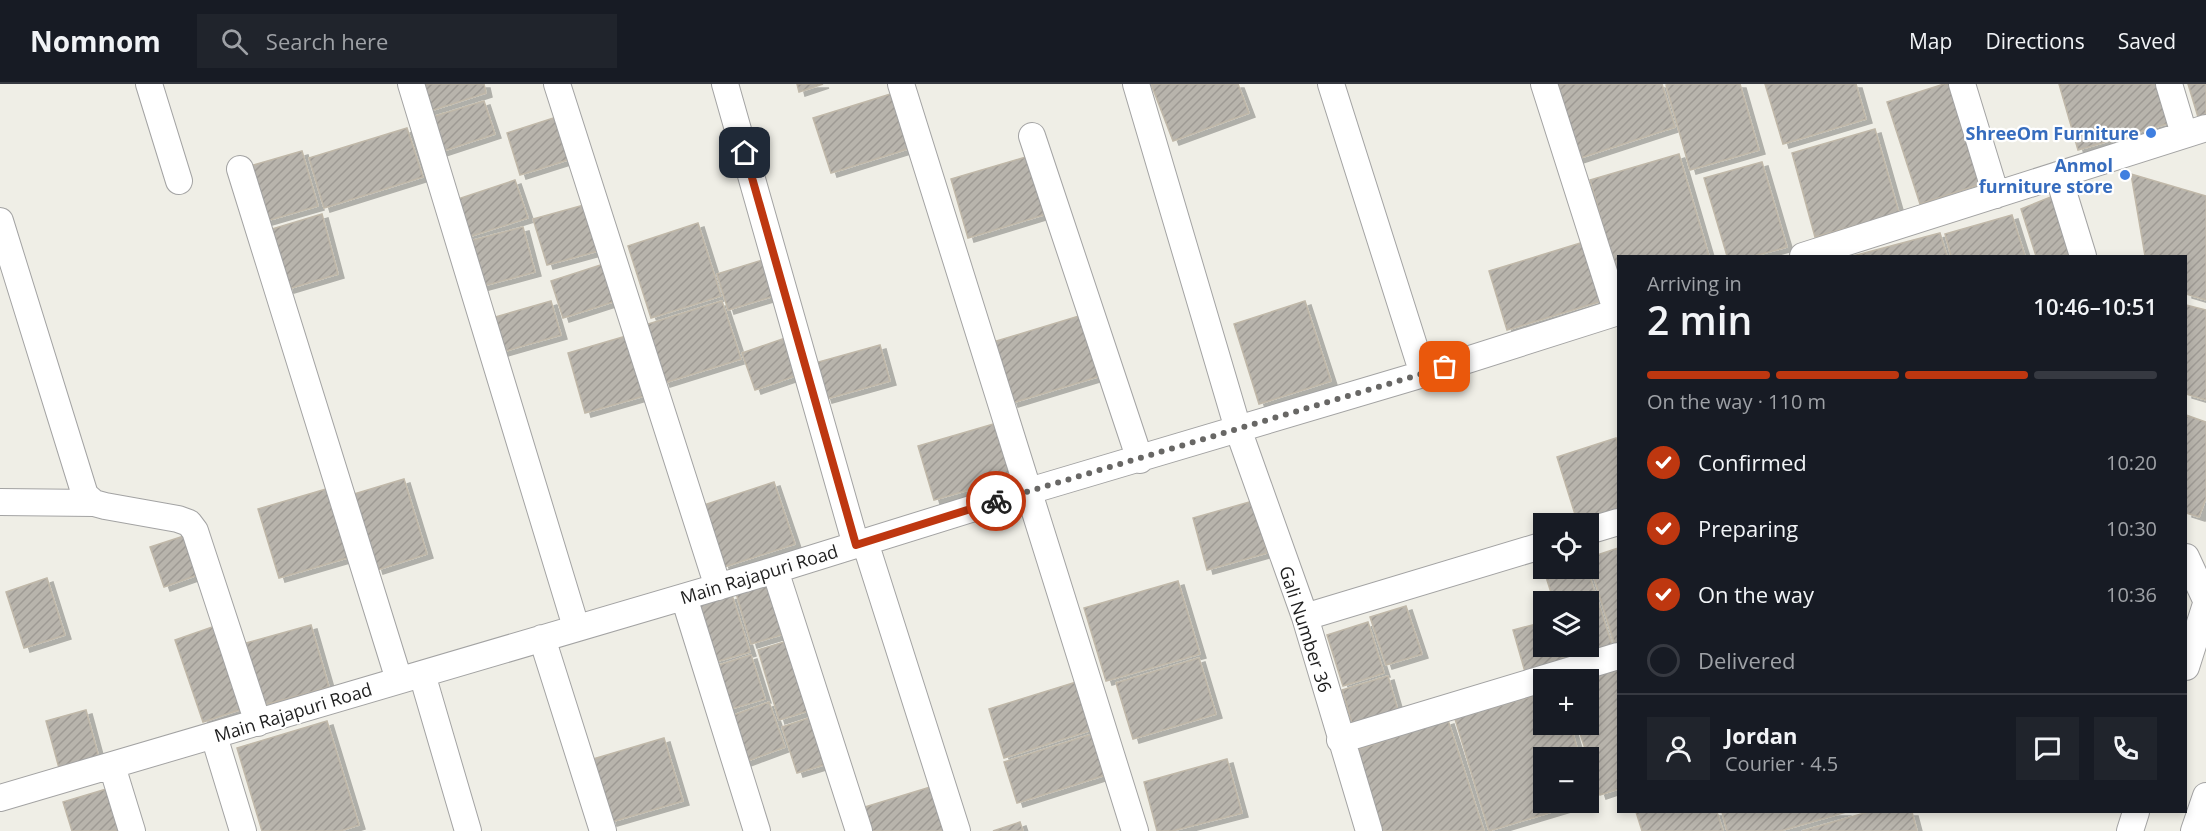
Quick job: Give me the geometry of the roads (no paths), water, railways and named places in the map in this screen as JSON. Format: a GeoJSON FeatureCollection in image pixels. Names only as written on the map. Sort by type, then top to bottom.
{"type":"FeatureCollection","features":[{"type":"Feature","properties":{"kind":"street"},"geometry":{"type":"LineString","coordinates":[[149,84],[179,181]]}},
{"type":"Feature","properties":{"kind":"street"},"geometry":{"type":"LineString","coordinates":[[411,84],[576,627]]}},
{"type":"Feature","properties":{"kind":"street"},"geometry":{"type":"LineString","coordinates":[[557,84],[718,587]]}},
{"type":"Feature","properties":{"kind":"street"},"geometry":{"type":"LineString","coordinates":[[725,84],[861,544],[957,831]]}},
{"type":"Feature","properties":{"kind":"street"},"geometry":{"type":"LineString","coordinates":[[901,84],[1135,831]]}},
{"type":"Feature","properties":{"kind":"street","name":"Gali Number 36"},"geometry":{"type":"LineString","coordinates":[[1136,84],[1238,429],[1305,617],[1369,831]]}},
{"type":"Feature","properties":{"kind":"street"},"geometry":{"type":"LineString","coordinates":[[1331,84],[1423,374]]}},
{"type":"Feature","properties":{"kind":"street"},"geometry":{"type":"LineString","coordinates":[[1544,84],[1617,309]]}},
{"type":"Feature","properties":{"kind":"street"},"geometry":{"type":"LineString","coordinates":[[1962,84],[1996,195]]}},
{"type":"Feature","properties":{"kind":"street"},"geometry":{"type":"LineString","coordinates":[[1806,255],[2195,131],[2169,84]]}},
{"type":"Feature","properties":{"kind":"street"},"geometry":{"type":"LineString","coordinates":[[1032,136],[1140,460]]}},
{"type":"Feature","properties":{"kind":"street"},"geometry":{"type":"LineString","coordinates":[[240,169],[410,677],[468,831]]}},
{"type":"Feature","properties":{"kind":"street"},"geometry":{"type":"LineString","coordinates":[[2058,175],[2083,255]]}},
{"type":"Feature","properties":{"kind":"street"},"geometry":{"type":"LineString","coordinates":[[0,222],[79,480],[85,495],[94,503]]}},
{"type":"Feature","properties":{"kind":"street","name":"Main Rajapuri Road"},"geometry":{"type":"LineString","coordinates":[[0,798],[775,570],[1029,491],[1140,460],[1423,374],[1617,312]]}},
{"type":"Feature","properties":{"kind":"street"},"geometry":{"type":"LineString","coordinates":[[0,502],[94,503],[178,519],[189,524],[195,531],[258,723]]}},
{"type":"Feature","properties":{"kind":"street"},"geometry":{"type":"LineString","coordinates":[[1599,528],[1617,522]]}},
{"type":"Feature","properties":{"kind":"street"},"geometry":{"type":"LineString","coordinates":[[1305,617],[1533,548]]}},
{"type":"Feature","properties":{"kind":"street"},"geometry":{"type":"LineString","coordinates":[[2187,559],[2206,602],[2187,665]]}},
{"type":"Feature","properties":{"kind":"street"},"geometry":{"type":"LineString","coordinates":[[775,570],[859,831]]}},
{"type":"Feature","properties":{"kind":"street"},"geometry":{"type":"LineString","coordinates":[[684,597],[757,831]]}},
{"type":"Feature","properties":{"kind":"street"},"geometry":{"type":"LineString","coordinates":[[542,638],[603,831]]}},
{"type":"Feature","properties":{"kind":"street"},"geometry":{"type":"LineString","coordinates":[[1340,740],[1617,656]]}},
{"type":"Feature","properties":{"kind":"street"},"geometry":{"type":"LineString","coordinates":[[214,736],[243,831]]}},
{"type":"Feature","properties":{"kind":"street"},"geometry":{"type":"LineString","coordinates":[[112,766],[132,831]]}},
{"type":"Feature","properties":{"kind":"street"},"geometry":{"type":"LineString","coordinates":[[2194,831],[2206,796]]}},
{"type":"Feature","properties":{"kind":"street"},"geometry":{"type":"LineString","coordinates":[[2130,831],[2136,813]]}},
{"type":"Feature","properties":{"kind":"place","name":"ShreeOm Furniture"},"geometry":{"type":"Point","coordinates":[2151,133]}},
{"type":"Feature","properties":{"kind":"place","name":"Anmol furniture store"},"geometry":{"type":"Point","coordinates":[2125,175]}}]}
